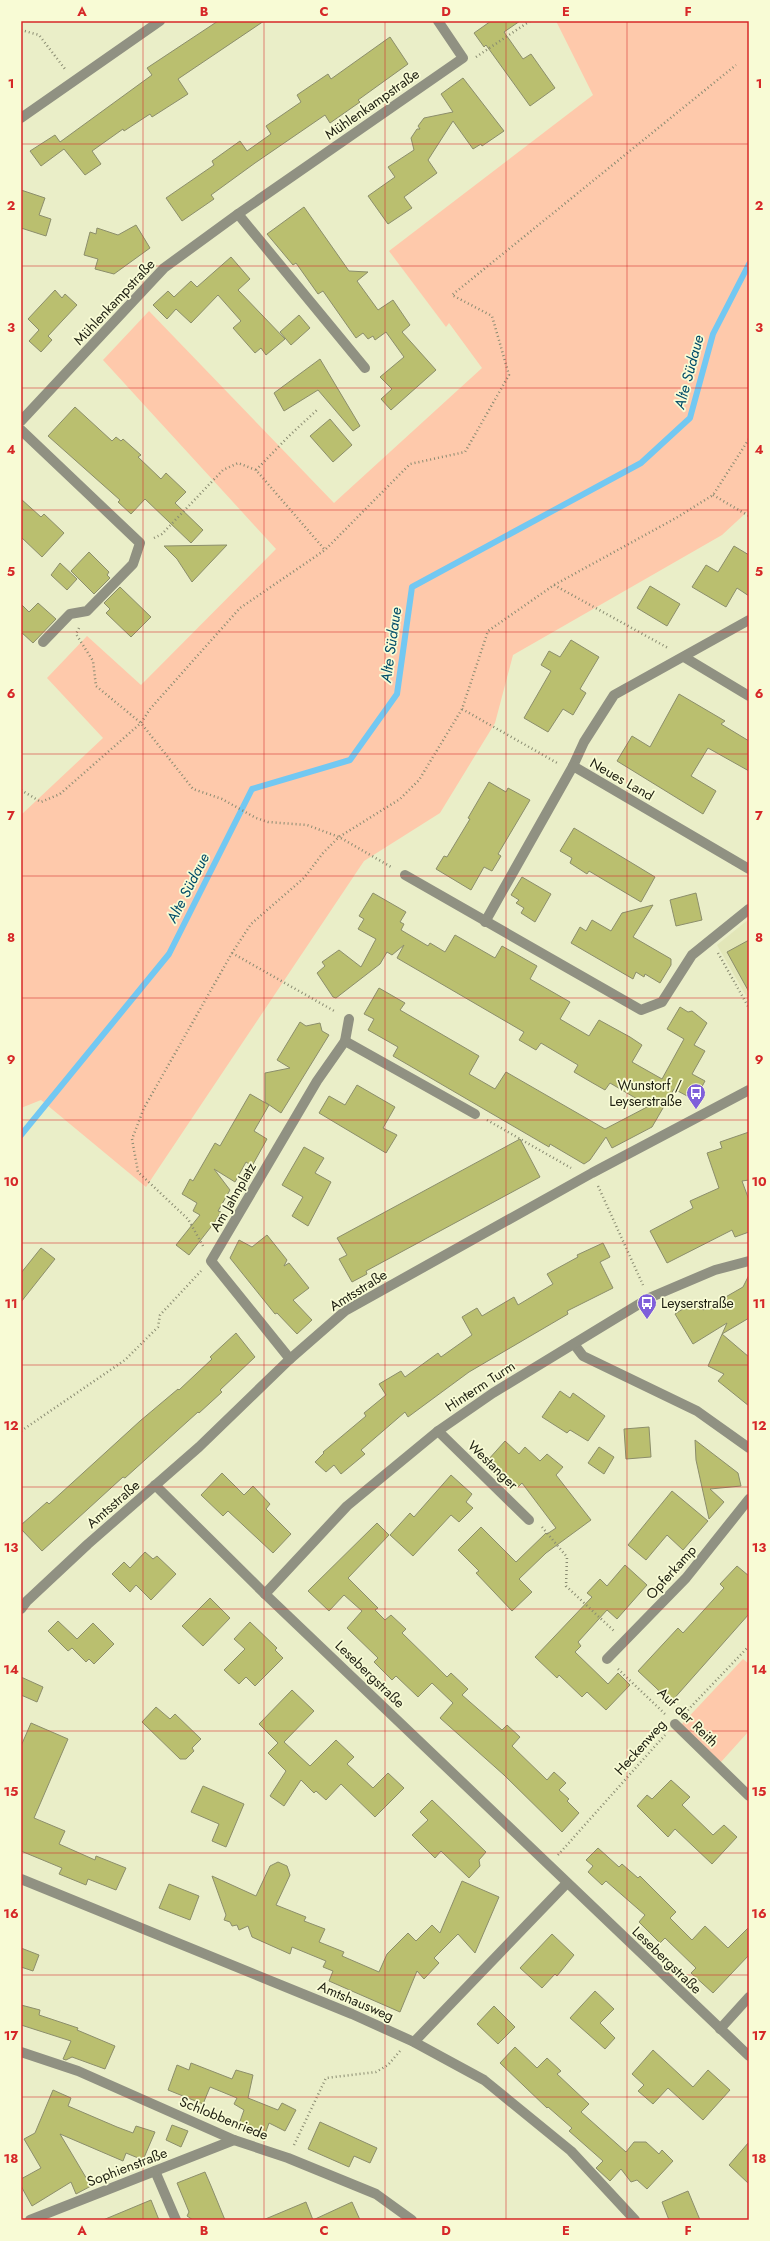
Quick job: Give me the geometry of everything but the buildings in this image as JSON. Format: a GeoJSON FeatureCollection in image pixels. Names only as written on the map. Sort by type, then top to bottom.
{"type":"FeatureCollection","features":[{"type":"Feature","properties":{"kind":"street"},"geometry":{"type":"LineString","coordinates":[[21,118],[160,21]]}},
{"type":"Feature","properties":{"kind":"street"},"geometry":{"type":"LineString","coordinates":[[438,21],[463,58]]}},
{"type":"Feature","properties":{"kind":"street","name":"Mühlenkampstraße"},"geometry":{"type":"LineString","coordinates":[[21,421],[164,268],[238,214],[463,58]]}},
{"type":"Feature","properties":{"kind":"street"},"geometry":{"type":"LineString","coordinates":[[238,214],[365,368]]}},
{"type":"Feature","properties":{"kind":"street"},"geometry":{"type":"LineString","coordinates":[[21,430],[140,543],[133,564],[87,611],[70,614],[43,642]]}},
{"type":"Feature","properties":{"kind":"street"},"geometry":{"type":"LineString","coordinates":[[573,766],[584,742],[614,695],[749,620]]}},
{"type":"Feature","properties":{"kind":"street"},"geometry":{"type":"LineString","coordinates":[[684,657],[749,696]]}},
{"type":"Feature","properties":{"kind":"street","name":"Neues Land"},"geometry":{"type":"LineString","coordinates":[[485,922],[573,766],[749,869]]}},
{"type":"Feature","properties":{"kind":"street"},"geometry":{"type":"LineString","coordinates":[[405,875],[641,1010],[662,1002],[692,955],[749,909]]}},
{"type":"Feature","properties":{"kind":"street","name":"Am Jahnplatz"},"geometry":{"type":"LineString","coordinates":[[211,1261],[317,1080],[345,1040],[349,1019]]}},
{"type":"Feature","properties":{"kind":"street"},"geometry":{"type":"LineString","coordinates":[[345,1040],[475,1114]]}},
{"type":"Feature","properties":{"kind":"street","name":"Amtsstraße"},"geometry":{"type":"LineString","coordinates":[[21,1609],[27,1601],[88,1544],[199,1447],[290,1359],[345,1311],[592,1173],[749,1090]]}},
{"type":"Feature","properties":{"kind":"street"},"geometry":{"type":"LineString","coordinates":[[211,1261],[290,1359]]}},
{"type":"Feature","properties":{"kind":"street","name":"Hinterm Turm"},"geometry":{"type":"LineString","coordinates":[[266,1594],[347,1506],[438,1431],[493,1393],[649,1298],[715,1270],[749,1261]]}},
{"type":"Feature","properties":{"kind":"street"},"geometry":{"type":"LineString","coordinates":[[574,1344],[583,1356],[697,1411],[749,1448]]}},
{"type":"Feature","properties":{"kind":"street","name":"Westanger"},"geometry":{"type":"LineString","coordinates":[[438,1431],[529,1520]]}},
{"type":"Feature","properties":{"kind":"street","name":"Lesebergstraße"},"geometry":{"type":"LineString","coordinates":[[155,1485],[266,1594],[749,2056]]}},
{"type":"Feature","properties":{"kind":"street","name":"Opferkamp"},"geometry":{"type":"LineString","coordinates":[[607,1659],[686,1578],[749,1500]]}},
{"type":"Feature","properties":{"kind":"street","name":"Auf der Reith"},"geometry":{"type":"LineString","coordinates":[[675,1724],[749,1796]]}},
{"type":"Feature","properties":{"kind":"street","name":"Amtshausweg"},"geometry":{"type":"LineString","coordinates":[[21,1878],[352,2014],[414,2042],[484,2080],[571,2151],[635,2220]]}},
{"type":"Feature","properties":{"kind":"street"},"geometry":{"type":"LineString","coordinates":[[414,2042],[567,1883]]}},
{"type":"Feature","properties":{"kind":"street"},"geometry":{"type":"LineString","coordinates":[[720,2029],[749,1997]]}},
{"type":"Feature","properties":{"kind":"street","name":"Schlobbenriede"},"geometry":{"type":"LineString","coordinates":[[21,2052],[78,2071],[234,2140],[288,2158],[376,2194],[412,2220]]}},
{"type":"Feature","properties":{"kind":"street","name":"Sophienstraße"},"geometry":{"type":"LineString","coordinates":[[30,2220],[234,2140]]}},
{"type":"Feature","properties":{"kind":"street"},"geometry":{"type":"LineString","coordinates":[[155,2171],[176,2220]]}},
{"type":"Feature","properties":{"kind":"path"},"geometry":{"type":"LineString","coordinates":[[463,58],[478,57],[530,21]]}},
{"type":"Feature","properties":{"kind":"path"},"geometry":{"type":"LineString","coordinates":[[21,30],[40,35],[74,80]]}},
{"type":"Feature","properties":{"kind":"path"},"geometry":{"type":"LineString","coordinates":[[21,790],[40,802],[60,794],[141,723],[150,709],[240,608],[325,550],[410,464],[465,452],[509,375],[492,316],[452,295],[736,65]]}},
{"type":"Feature","properties":{"kind":"path"},"geometry":{"type":"LineString","coordinates":[[256,470],[318,409]]}},
{"type":"Feature","properties":{"kind":"path"},"geometry":{"type":"LineString","coordinates":[[21,1431],[125,1360],[158,1327],[160,1315],[211,1261],[188,1219],[138,1172],[132,1139],[144,1108],[232,953],[251,924],[304,878],[323,853],[339,837],[400,799],[419,780],[462,709],[488,631],[554,586],[676,518],[713,495],[749,439]]}},
{"type":"Feature","properties":{"kind":"path"},"geometry":{"type":"LineString","coordinates":[[140,543],[162,534],[223,470],[238,463],[256,470],[325,550]]}},
{"type":"Feature","properties":{"kind":"path"},"geometry":{"type":"LineString","coordinates":[[713,495],[749,516]]}},
{"type":"Feature","properties":{"kind":"path"},"geometry":{"type":"LineString","coordinates":[[554,586],[684,657]]}},
{"type":"Feature","properties":{"kind":"path"},"geometry":{"type":"LineString","coordinates":[[87,611],[76,634],[93,661],[96,686],[141,723],[194,789],[222,800],[256,818],[268,822],[307,825],[339,837],[405,875]]}},
{"type":"Feature","properties":{"kind":"path"},"geometry":{"type":"LineString","coordinates":[[462,709],[558,764],[573,766]]}},
{"type":"Feature","properties":{"kind":"path"},"geometry":{"type":"LineString","coordinates":[[710,940],[749,1008]]}},
{"type":"Feature","properties":{"kind":"path"},"geometry":{"type":"LineString","coordinates":[[232,953],[349,1019]]}},
{"type":"Feature","properties":{"kind":"path"},"geometry":{"type":"LineString","coordinates":[[529,1520],[541,1526],[567,1557],[566,1586],[625,1641]]}},
{"type":"Feature","properties":{"kind":"path","name":"Heckenweg"},"geometry":{"type":"LineString","coordinates":[[550,1865],[675,1724],[749,1646]]}},
{"type":"Feature","properties":{"kind":"path","name":"Auf der Reith"},"geometry":{"type":"LineString","coordinates":[[607,1659],[675,1724]]}},
{"type":"Feature","properties":{"kind":"path"},"geometry":{"type":"LineString","coordinates":[[288,2158],[311,2106],[326,2078],[376,2072],[388,2065],[404,2046]]}},
{"type":"Feature","properties":{"kind":"shaded area"},"geometry":{"type":"Polygon","coordinates":[[[556,21],[749,21],[749,510],[722,535],[513,655],[495,723],[440,813],[364,861],[146,1187],[41,1100],[21,1108],[21,815],[103,738],[47,678],[87,636],[141,685],[276,549],[103,360],[149,311],[334,503],[482,368],[449,323],[446,327],[389,251],[593,95],[556,21]]]}},
{"type":"Feature","properties":{"kind":"shaded area"},"geometry":{"type":"Polygon","coordinates":[[[749,919],[749,1001],[717,945],[749,919]]]}},
{"type":"Feature","properties":{"kind":"shaded area"},"geometry":{"type":"Polygon","coordinates":[[[743,1659],[749,1664],[749,1731],[720,1763],[681,1725],[743,1659]]]}},
{"type":"Feature","properties":{"kind":"waterway","name":"Alte Südaue"},"geometry":{"type":"LineString","coordinates":[[21,1135],[169,954],[252,789],[350,760],[397,694],[412,587],[641,463],[690,418],[713,334],[749,264]]}},
{"type":"Feature","properties":{"kind":"place","name":"Wunstorf / Leyserstraße"},"geometry":{"type":"Point","coordinates":[696,1110]}},
{"type":"Feature","properties":{"kind":"place","name":"Leyserstraße"},"geometry":{"type":"Point","coordinates":[647,1320]}}]}
